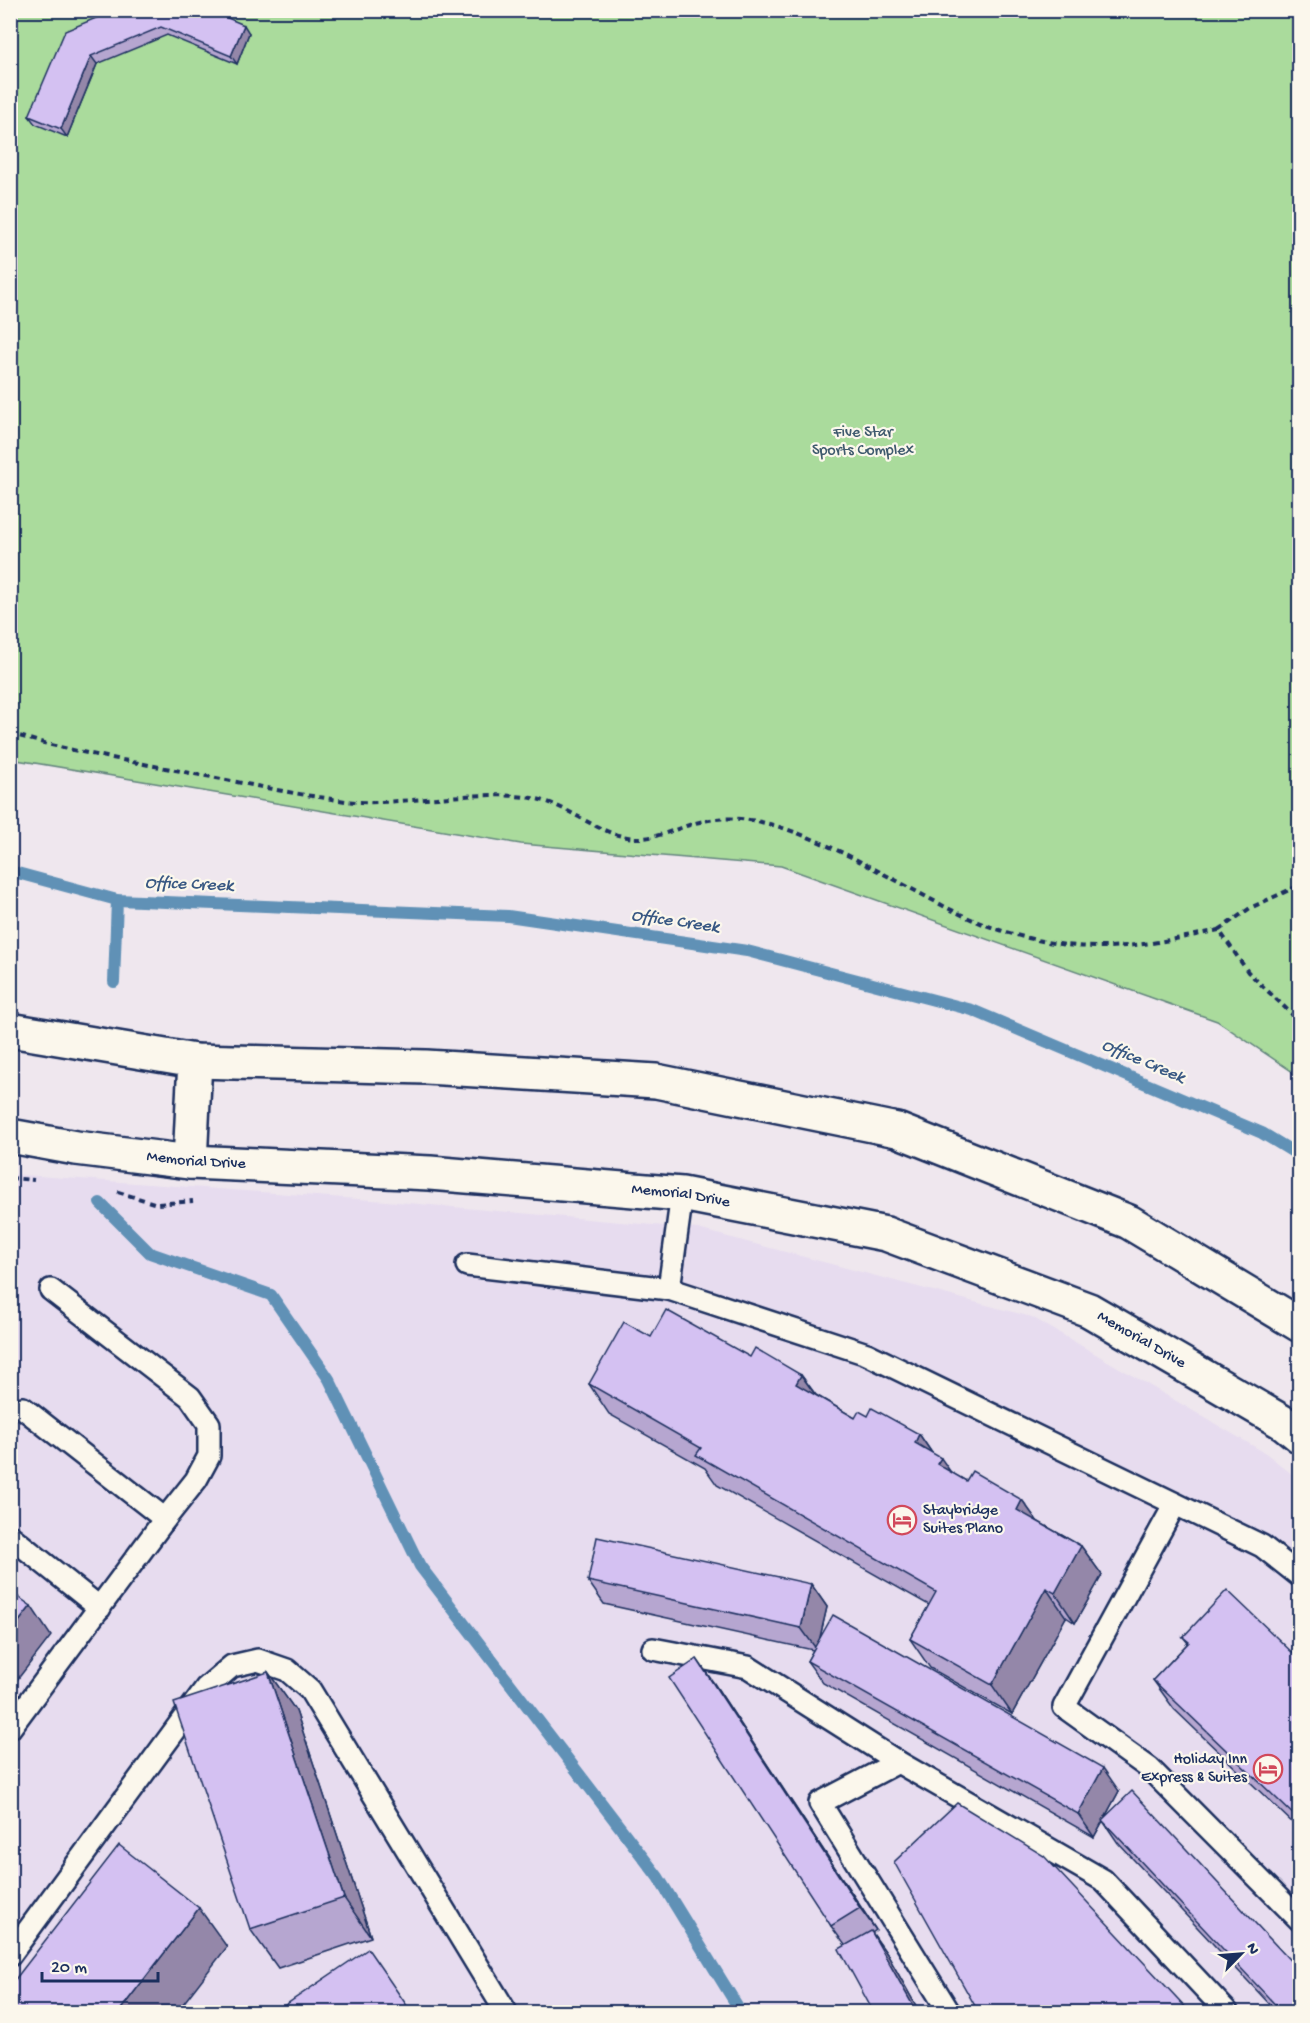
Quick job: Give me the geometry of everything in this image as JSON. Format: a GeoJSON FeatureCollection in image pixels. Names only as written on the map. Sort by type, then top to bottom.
{"type":"FeatureCollection","features":[{"type":"Feature","properties":{"kind":"street"},"geometry":{"type":"LineString","coordinates":[[10,1030],[195,1061],[426,1067],[656,1080],[897,1130],[1130,1222],[1299,1325]]}},
{"type":"Feature","properties":{"kind":"street"},"geometry":{"type":"LineString","coordinates":[[190,1162],[195,1061]]}},
{"type":"Feature","properties":{"kind":"street","name":"Memorial Drive"},"geometry":{"type":"LineString","coordinates":[[10,1136],[76,1148],[190,1162],[430,1173],[682,1194],[886,1234],[1089,1310],[1284,1423],[1299,1436]]}},
{"type":"Feature","properties":{"kind":"lane"},"geometry":{"type":"LineString","coordinates":[[669,1289],[682,1194]]}},
{"type":"Feature","properties":{"kind":"lane"},"geometry":{"type":"LineString","coordinates":[[467,1265],[669,1289],[867,1354],[1262,1546],[1299,1576]]}},
{"type":"Feature","properties":{"kind":"lane"},"geometry":{"type":"LineString","coordinates":[[10,1728],[196,1480],[209,1456],[209,1424],[190,1397],[51,1290]]}},
{"type":"Feature","properties":{"kind":"lane"},"geometry":{"type":"LineString","coordinates":[[23,1408],[165,1519]]}},
{"type":"Feature","properties":{"kind":"lane"},"geometry":{"type":"LineString","coordinates":[[1175,1504],[1065,1707],[1149,1768],[1299,1920]]}},
{"type":"Feature","properties":{"kind":"lane"},"geometry":{"type":"LineString","coordinates":[[10,1536],[99,1608]]}},
{"type":"Feature","properties":{"kind":"lane"},"geometry":{"type":"LineString","coordinates":[[653,1649],[748,1667],[898,1762],[1103,1880],[1227,2013]]}},
{"type":"Feature","properties":{"kind":"lane"},"geometry":{"type":"LineString","coordinates":[[10,1955],[206,1689],[232,1666],[258,1660],[287,1670],[310,1690],[506,2013]]}},
{"type":"Feature","properties":{"kind":"lane"},"geometry":{"type":"LineString","coordinates":[[898,1762],[820,1803],[949,2013]]}},
{"type":"Feature","properties":{"kind":"path"},"geometry":{"type":"LineString","coordinates":[[10,733],[31,740],[272,790],[353,802],[403,802],[447,797],[535,798],[621,836],[640,838],[705,821],[728,819],[760,822],[798,834],[847,855],[979,922],[1025,937],[1066,945],[1106,947],[1164,941],[1219,930],[1250,908],[1299,885]]}},
{"type":"Feature","properties":{"kind":"path"},"geometry":{"type":"LineString","coordinates":[[1219,930],[1248,972],[1299,1022]]}},
{"type":"Feature","properties":{"kind":"shaded area"},"geometry":{"type":"Polygon","coordinates":[[[10,1174],[386,1201],[698,1229],[1032,1317],[1267,1454],[1299,1480],[1299,2012],[11,2012],[10,1174]]]}},
{"type":"Feature","properties":{"kind":"green space","name":"Five Star Sports Complex"},"geometry":{"type":"Polygon","coordinates":[[[10,11],[1299,11],[1299,1076],[1217,1021],[781,866],[521,844],[11,759],[10,11]]]}},
{"type":"Feature","properties":{"kind":"building"},"geometry":{"type":"Polygon","coordinates":[[[115,10],[209,10],[244,25],[231,56],[161,27],[91,56],[61,129],[29,116],[65,31],[115,10]]]}},
{"type":"Feature","properties":{"kind":"building","name":"Staybridge Suites Plano"},"geometry":{"type":"Polygon","coordinates":[[[666,1310],[750,1357],[755,1348],[801,1375],[796,1384],[855,1418],[859,1411],[868,1416],[872,1408],[919,1434],[915,1443],[941,1458],[937,1464],[966,1481],[972,1471],[1022,1500],[1017,1510],[1081,1546],[1055,1593],[1046,1588],[992,1685],[910,1639],[936,1592],[696,1455],[701,1448],[589,1384],[624,1322],[651,1337],[666,1310]]]}},
{"type":"Feature","properties":{"kind":"building"},"geometry":{"type":"Polygon","coordinates":[[[597,1537],[811,1584],[801,1628],[588,1581],[597,1537]]]}},
{"type":"Feature","properties":{"kind":"building","name":"Holiday Inn Express & Suites"},"geometry":{"type":"Polygon","coordinates":[[[1227,1590],[1299,1659],[1299,1820],[1153,1680],[1189,1642],[1183,1637],[1227,1590]]]}},
{"type":"Feature","properties":{"kind":"building"},"geometry":{"type":"Polygon","coordinates":[[[10,1591],[31,1606],[10,1633],[10,1591]]]}},
{"type":"Feature","properties":{"kind":"building"},"geometry":{"type":"Polygon","coordinates":[[[833,1615],[1103,1768],[1078,1814],[807,1661],[833,1615]]]}},
{"type":"Feature","properties":{"kind":"building"},"geometry":{"type":"Polygon","coordinates":[[[697,1659],[860,1908],[831,1926],[669,1678],[697,1659]]]}},
{"type":"Feature","properties":{"kind":"building"},"geometry":{"type":"Polygon","coordinates":[[[268,1672],[344,1898],[250,1929],[174,1703],[268,1672]]]}},
{"type":"Feature","properties":{"kind":"building"},"geometry":{"type":"Polygon","coordinates":[[[1132,1791],[1299,1970],[1299,2013],[1283,2013],[1102,1820],[1132,1791]]]}},
{"type":"Feature","properties":{"kind":"building"},"geometry":{"type":"Polygon","coordinates":[[[957,1803],[1044,1856],[1191,2013],[979,2013],[894,1862],[957,1803]]]}},
{"type":"Feature","properties":{"kind":"building"},"geometry":{"type":"Polygon","coordinates":[[[119,1845],[199,1908],[118,2013],[10,2013],[10,1986],[119,1845]]]}},
{"type":"Feature","properties":{"kind":"building"},"geometry":{"type":"Polygon","coordinates":[[[871,1931],[917,2013],[874,2013],[839,1949],[871,1931]]]}},
{"type":"Feature","properties":{"kind":"building"},"geometry":{"type":"Polygon","coordinates":[[[368,1949],[412,2013],[289,2013],[284,2006],[368,1949]]]}},
{"type":"Feature","properties":{"kind":"waterway","name":"Office Creek"},"geometry":{"type":"LineString","coordinates":[[10,871],[117,900],[508,916],[747,951],[972,1010],[1262,1133],[1300,1156]]}},
{"type":"Feature","properties":{"kind":"waterway"},"geometry":{"type":"LineString","coordinates":[[114,982],[117,900]]}},
{"type":"Feature","properties":{"kind":"waterway"},"geometry":{"type":"LineString","coordinates":[[100,1203],[150,1253],[271,1295],[329,1379],[420,1566],[658,1877],[741,2012]]}},
{"type":"Feature","properties":{"kind":"place","name":"Staybridge Suites Plano"},"geometry":{"type":"Point","coordinates":[902,1520]}},
{"type":"Feature","properties":{"kind":"place","name":"Holiday Inn Express & Suites"},"geometry":{"type":"Point","coordinates":[1268,1769]}}]}
